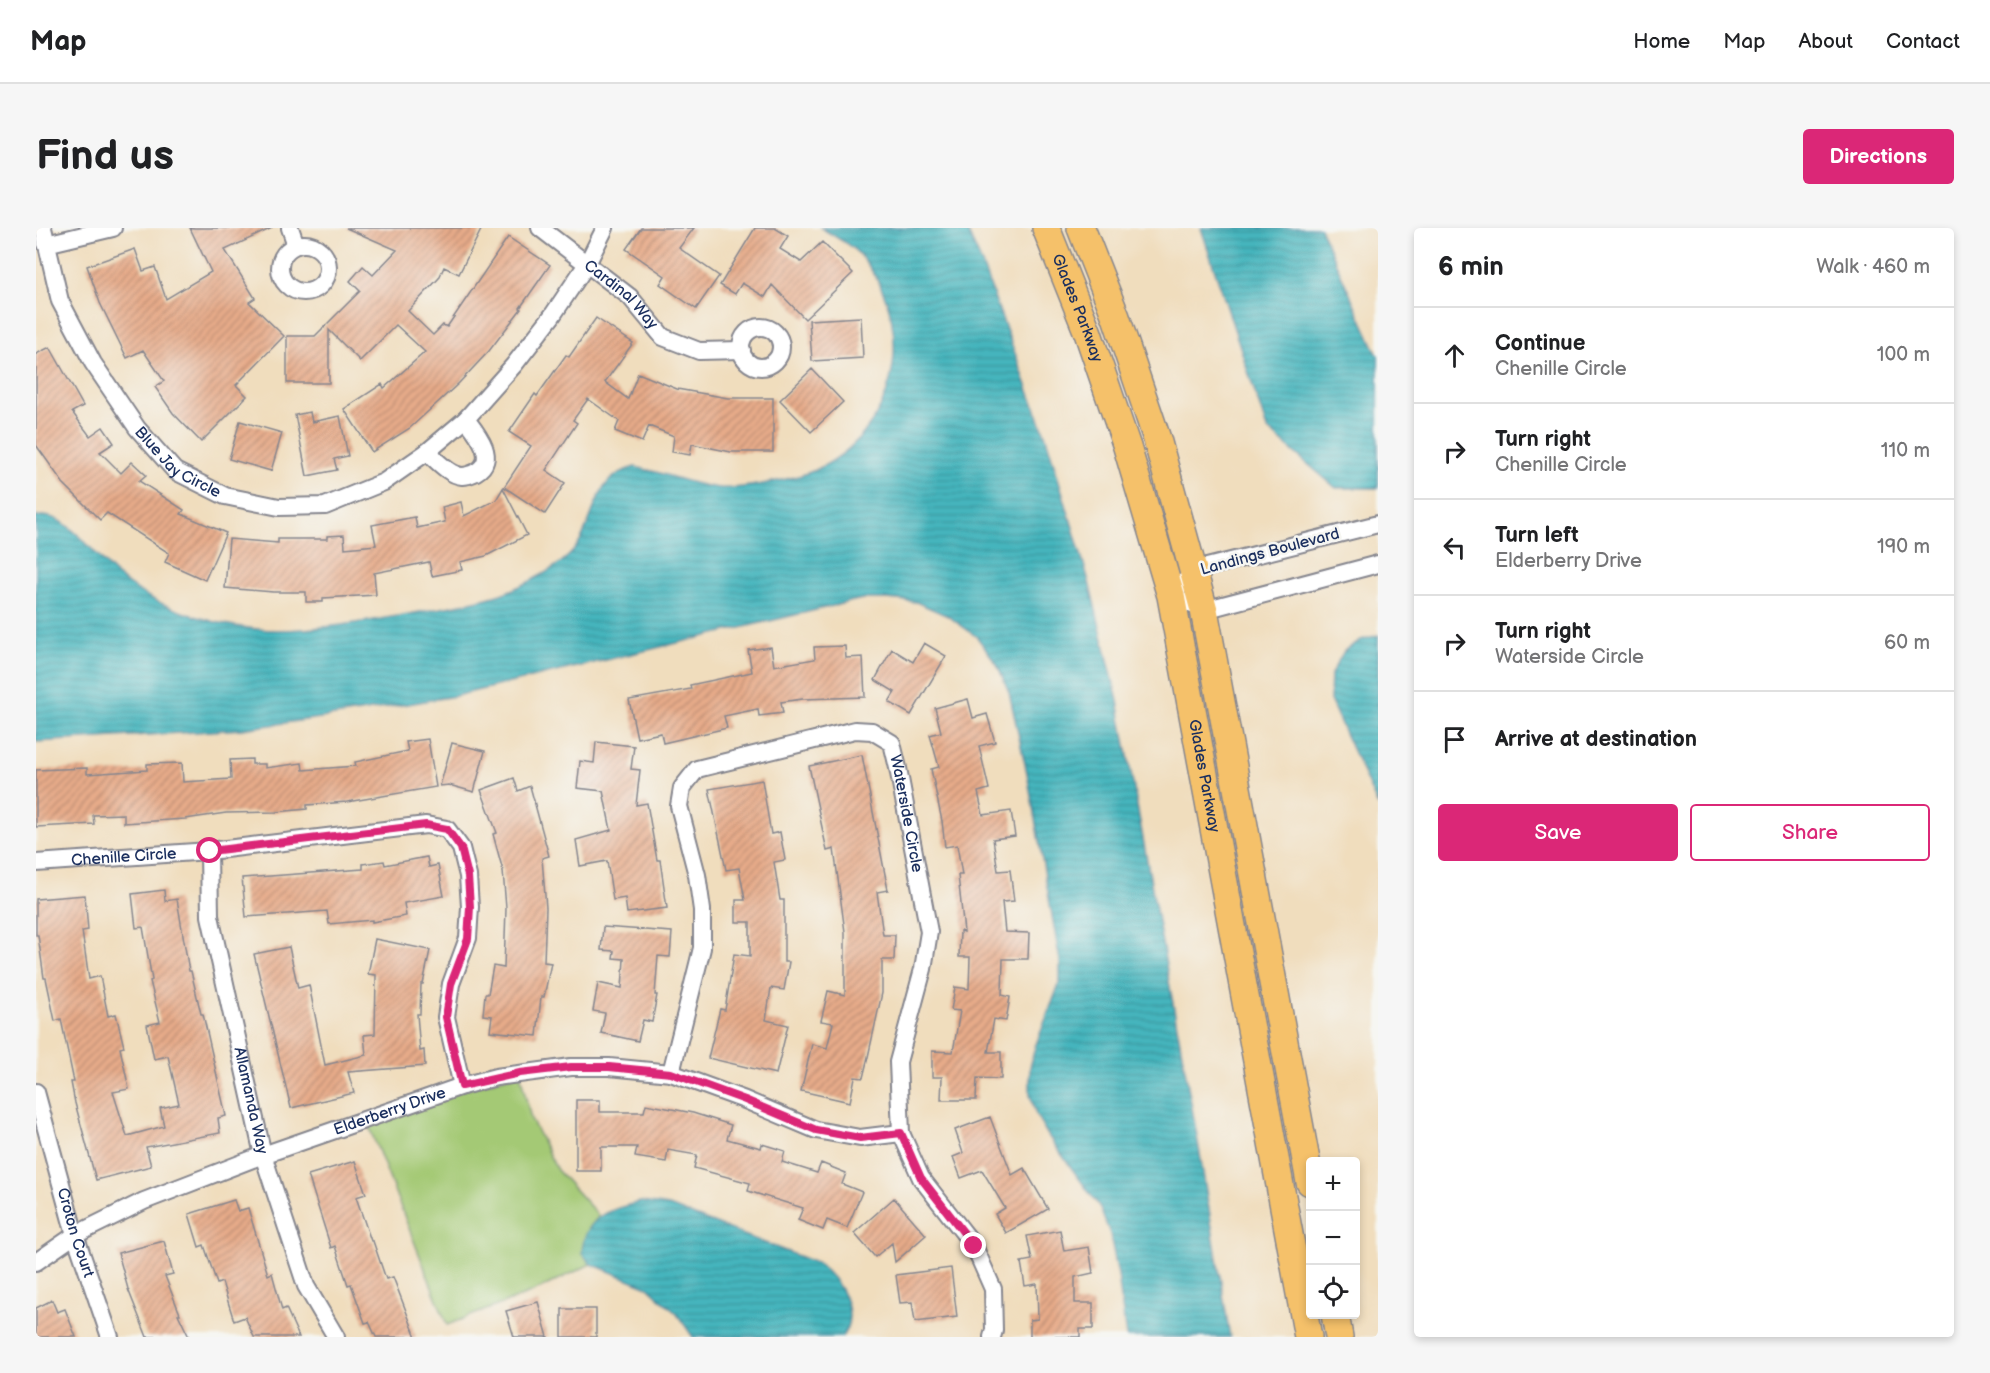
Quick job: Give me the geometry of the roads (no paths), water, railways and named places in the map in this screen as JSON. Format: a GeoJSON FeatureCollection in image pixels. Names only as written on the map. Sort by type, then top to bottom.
{"type":"FeatureCollection","features":[{"type":"Feature","properties":{"kind":"main road","name":"Glades Parkway"},"geometry":{"type":"LineString","coordinates":[[1046,228],[1088,333],[1127,447],[1171,597],[1308,1337]]}},
{"type":"Feature","properties":{"kind":"main road","name":"Glades Parkway"},"geometry":{"type":"LineString","coordinates":[[1081,228],[1116,317],[1157,439],[1204,610],[1306,1157]]}},
{"type":"Feature","properties":{"kind":"main road"},"geometry":{"type":"LineString","coordinates":[[1336,1319],[1339,1337]]}},
{"type":"Feature","properties":{"kind":"street"},"geometry":{"type":"LineString","coordinates":[[45,236],[113,228]]}},
{"type":"Feature","properties":{"kind":"street"},"geometry":{"type":"LineString","coordinates":[[290,228],[296,245]]}},
{"type":"Feature","properties":{"kind":"street","name":"Cardinal Way"},"geometry":{"type":"LineString","coordinates":[[540,228],[630,297],[663,337],[699,351],[742,350]]}},
{"type":"Feature","properties":{"kind":"street","name":"Blue Jay Circle"},"geometry":{"type":"LineString","coordinates":[[45,236],[60,301],[93,363],[137,428],[175,471],[225,496],[279,507],[325,506],[384,482],[427,452],[466,419],[552,316],[587,264],[604,228]]}},
{"type":"Feature","properties":{"kind":"street"},"geometry":{"type":"LineString","coordinates":[[427,452],[451,472],[463,476],[479,470],[485,461],[486,450],[466,419]]}},
{"type":"Feature","properties":{"kind":"street","name":"Landings Boulevard"},"geometry":{"type":"LineString","coordinates":[[1171,597],[1194,570],[1378,524]]}},
{"type":"Feature","properties":{"kind":"street"},"geometry":{"type":"LineString","coordinates":[[1171,597],[1204,610],[1378,564]]}},
{"type":"Feature","properties":{"kind":"street","name":"Waterside Circle"},"geometry":{"type":"LineString","coordinates":[[671,1073],[702,948],[702,910],[697,875],[679,806],[682,788],[697,769],[855,730],[872,731],[892,743],[928,932],[923,969],[898,1062],[901,1133],[921,1178],[974,1246],[993,1288],[994,1330],[992,1337]]}},
{"type":"Feature","properties":{"kind":"street","name":"Chenille Circle"},"geometry":{"type":"LineString","coordinates":[[36,863],[210,851],[426,825],[447,829],[461,848],[468,876],[470,907],[468,939],[451,984],[446,1017],[462,1086]]}},
{"type":"Feature","properties":{"kind":"street","name":"Allamanda Way"},"geometry":{"type":"LineString","coordinates":[[210,851],[210,916],[263,1155],[306,1286],[336,1337]]}},
{"type":"Feature","properties":{"kind":"street","name":"Elderberry Drive"},"geometry":{"type":"LineString","coordinates":[[36,1262],[75,1235],[144,1201],[263,1155],[462,1086],[520,1073],[571,1067],[609,1067],[671,1073],[745,1100],[816,1130],[860,1138],[901,1133]]}},
{"type":"Feature","properties":{"kind":"street","name":"Croton Court"},"geometry":{"type":"LineString","coordinates":[[36,1092],[75,1235],[111,1337]]}},
{"type":"Feature","properties":{"kind":"water"},"geometry":{"type":"Polygon","coordinates":[[[821,228],[966,228],[980,259],[1045,434],[1088,578],[1118,701],[1196,1130],[1230,1337],[1126,1337],[1110,1234],[1099,1206],[1049,1137],[1036,1115],[1030,1094],[1030,1067],[1035,1047],[1060,982],[1060,961],[1027,773],[1009,692],[997,664],[977,637],[948,616],[916,602],[862,599],[455,696],[242,729],[36,742],[36,517],[47,516],[59,520],[81,538],[120,578],[154,600],[174,609],[215,622],[257,629],[309,629],[465,603],[501,594],[529,581],[550,570],[574,550],[582,538],[602,490],[620,472],[635,467],[699,485],[728,488],[766,483],[804,474],[841,455],[864,433],[880,407],[890,379],[894,349],[891,319],[882,289],[861,256],[821,228]]]}},
{"type":"Feature","properties":{"kind":"water"},"geometry":{"type":"Polygon","coordinates":[[[1201,228],[1320,228],[1378,356],[1378,488],[1336,488],[1267,429],[1201,228]]]}},
{"type":"Feature","properties":{"kind":"water"},"geometry":{"type":"Polygon","coordinates":[[[1378,635],[1378,806],[1330,700],[1331,674],[1344,651],[1361,640],[1378,635]]]}},
{"type":"Feature","properties":{"kind":"water"},"geometry":{"type":"Polygon","coordinates":[[[641,1202],[669,1206],[819,1264],[834,1279],[845,1297],[849,1317],[842,1337],[693,1337],[677,1314],[648,1287],[591,1264],[582,1253],[584,1240],[594,1222],[610,1211],[641,1202]]]}}]}
